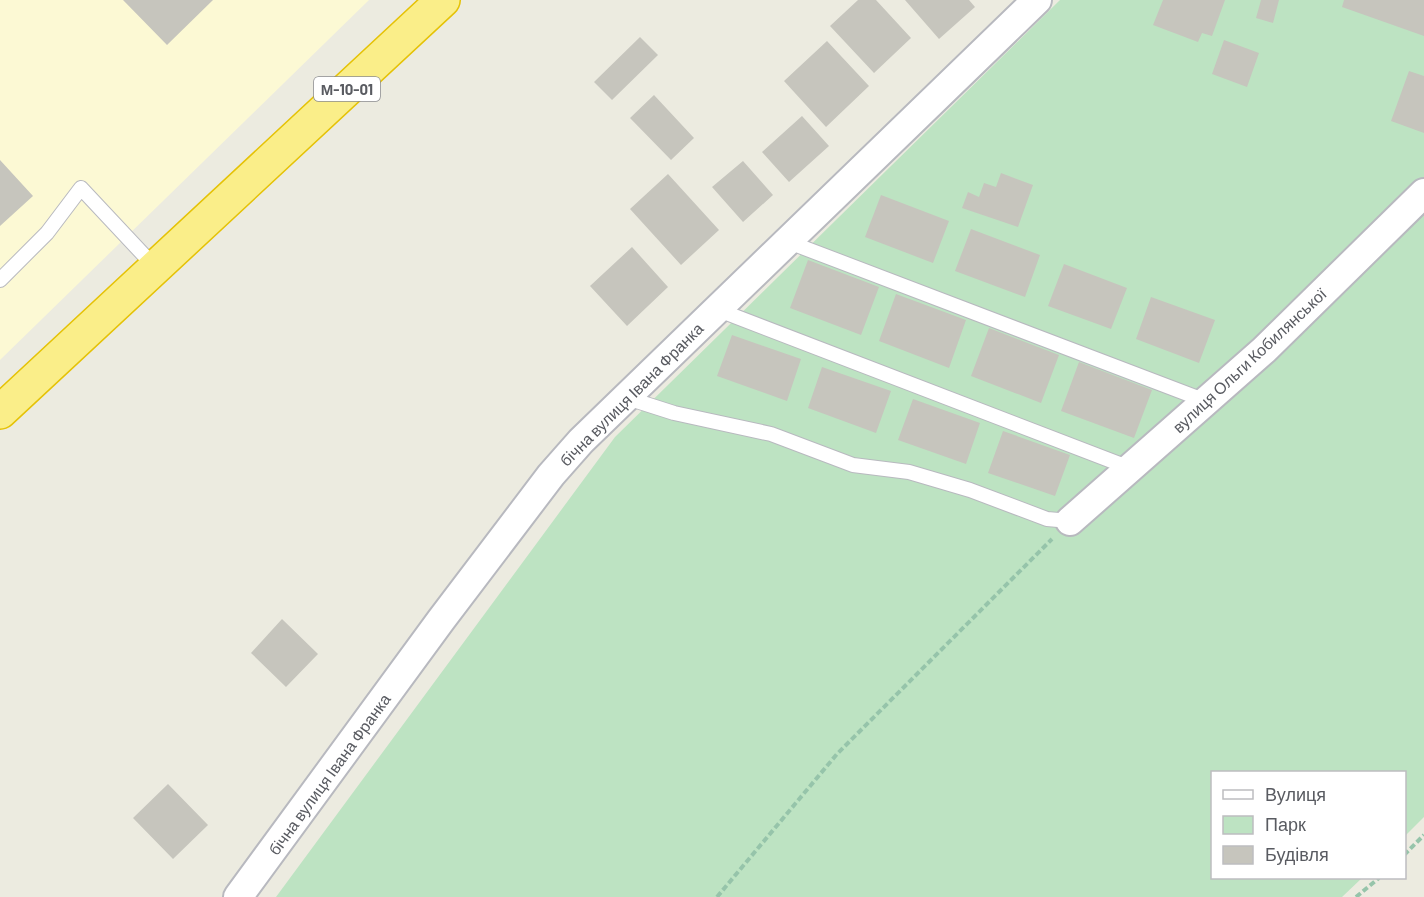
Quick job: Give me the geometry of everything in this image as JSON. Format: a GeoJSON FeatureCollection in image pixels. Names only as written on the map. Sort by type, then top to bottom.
{"type":"FeatureCollection","features":[{"type":"Feature","properties":{"kind":"highway","name":"М-10-01"},"geometry":{"type":"LineString","coordinates":[[0,412],[443,0]]}},
{"type":"Feature","properties":{"kind":"street","name":"бічна вулиця Івана Франка"},"geometry":{"type":"LineString","coordinates":[[238,897],[551,475],[624,398],[1037,0]]}},
{"type":"Feature","properties":{"kind":"street","name":"вулиця Ольги Кобилянської"},"geometry":{"type":"LineString","coordinates":[[1070,521],[1264,350],[1424,193]]}},
{"type":"Feature","properties":{"kind":"lane"},"geometry":{"type":"LineString","coordinates":[[0,280],[47,233],[81,188],[155,267]]}},
{"type":"Feature","properties":{"kind":"lane"},"geometry":{"type":"LineString","coordinates":[[786,241],[1206,401]]}},
{"type":"Feature","properties":{"kind":"lane"},"geometry":{"type":"LineString","coordinates":[[716,309],[1130,468]]}},
{"type":"Feature","properties":{"kind":"lane"},"geometry":{"type":"LineString","coordinates":[[624,398],[674,413],[771,434],[853,465],[909,472],[970,490],[1047,519],[1070,521]]}},
{"type":"Feature","properties":{"kind":"path"},"geometry":{"type":"LineString","coordinates":[[717,897],[837,754],[1070,521]]}},
{"type":"Feature","properties":{"kind":"path"},"geometry":{"type":"LineString","coordinates":[[1406,853],[1424,835]]}},
{"type":"Feature","properties":{"kind":"path"},"geometry":{"type":"LineString","coordinates":[[1356,897],[1377,879]]}},
{"type":"Feature","properties":{"kind":"shaded area"},"geometry":{"type":"Polygon","coordinates":[[[0,0],[369,0],[0,360],[0,0]]]}},
{"type":"Feature","properties":{"kind":"green space"},"geometry":{"type":"Polygon","coordinates":[[[1060,0],[1424,0],[1424,817],[1406,835],[1406,771],[1211,771],[1211,879],[1361,879],[1342,897],[276,897],[615,437],[1060,0]]]}},
{"type":"Feature","properties":{"kind":"building"},"geometry":{"type":"Polygon","coordinates":[[[123,0],[213,0],[167,45],[123,0]]]}},
{"type":"Feature","properties":{"kind":"building"},"geometry":{"type":"Polygon","coordinates":[[[858,0],[876,0],[911,38],[874,73],[830,26],[858,0]]]}},
{"type":"Feature","properties":{"kind":"building"},"geometry":{"type":"Polygon","coordinates":[[[905,0],[969,0],[975,7],[939,39],[905,0]]]}},
{"type":"Feature","properties":{"kind":"building"},"geometry":{"type":"Polygon","coordinates":[[[1163,0],[1225,0],[1212,36],[1202,33],[1198,42],[1153,25],[1163,0]]]}},
{"type":"Feature","properties":{"kind":"building"},"geometry":{"type":"Polygon","coordinates":[[[1261,0],[1279,0],[1273,23],[1256,18],[1261,0]]]}},
{"type":"Feature","properties":{"kind":"building"},"geometry":{"type":"Polygon","coordinates":[[[1344,0],[1424,0],[1424,36],[1342,7],[1344,0]]]}},
{"type":"Feature","properties":{"kind":"building"},"geometry":{"type":"Polygon","coordinates":[[[640,37],[658,55],[612,100],[594,82],[640,37]]]}},
{"type":"Feature","properties":{"kind":"building"},"geometry":{"type":"Polygon","coordinates":[[[1224,40],[1259,53],[1247,87],[1212,74],[1224,40]]]}},
{"type":"Feature","properties":{"kind":"building"},"geometry":{"type":"Polygon","coordinates":[[[827,41],[869,86],[826,127],[784,81],[827,41]]]}},
{"type":"Feature","properties":{"kind":"building"},"geometry":{"type":"Polygon","coordinates":[[[1409,71],[1424,76],[1424,133],[1391,121],[1409,71]]]}},
{"type":"Feature","properties":{"kind":"building"},"geometry":{"type":"Polygon","coordinates":[[[654,95],[694,138],[671,160],[630,118],[654,95]]]}},
{"type":"Feature","properties":{"kind":"building"},"geometry":{"type":"Polygon","coordinates":[[[802,116],[829,146],[789,182],[762,152],[802,116]]]}},
{"type":"Feature","properties":{"kind":"building"},"geometry":{"type":"Polygon","coordinates":[[[0,160],[33,196],[0,226],[0,160]]]}},
{"type":"Feature","properties":{"kind":"building"},"geometry":{"type":"Polygon","coordinates":[[[743,161],[773,195],[743,222],[712,187],[743,161]]]}},
{"type":"Feature","properties":{"kind":"building"},"geometry":{"type":"Polygon","coordinates":[[[1001,173],[1033,185],[1018,227],[962,208],[968,192],[979,197],[984,183],[996,187],[1001,173]]]}},
{"type":"Feature","properties":{"kind":"building"},"geometry":{"type":"Polygon","coordinates":[[[668,174],[719,230],[681,265],[630,209],[668,174]]]}},
{"type":"Feature","properties":{"kind":"building"},"geometry":{"type":"Polygon","coordinates":[[[881,195],[949,221],[933,263],[865,237],[881,195]]]}},
{"type":"Feature","properties":{"kind":"building"},"geometry":{"type":"Polygon","coordinates":[[[971,229],[1040,255],[1025,297],[955,271],[971,229]]]}},
{"type":"Feature","properties":{"kind":"building"},"geometry":{"type":"Polygon","coordinates":[[[632,247],[668,287],[627,326],[590,286],[632,247]]]}},
{"type":"Feature","properties":{"kind":"building"},"geometry":{"type":"Polygon","coordinates":[[[808,260],[879,287],[861,335],[790,308],[808,260]]]}},
{"type":"Feature","properties":{"kind":"building"},"geometry":{"type":"Polygon","coordinates":[[[1064,264],[1127,288],[1111,329],[1048,306],[1064,264]]]}},
{"type":"Feature","properties":{"kind":"building"},"geometry":{"type":"Polygon","coordinates":[[[896,294],[966,320],[949,368],[879,341],[896,294]]]}},
{"type":"Feature","properties":{"kind":"building"},"geometry":{"type":"Polygon","coordinates":[[[1151,297],[1215,320],[1199,363],[1136,339],[1151,297]]]}},
{"type":"Feature","properties":{"kind":"building"},"geometry":{"type":"Polygon","coordinates":[[[989,328],[1059,355],[1041,403],[971,376],[989,328]]]}},
{"type":"Feature","properties":{"kind":"building"},"geometry":{"type":"Polygon","coordinates":[[[732,335],[801,359],[787,401],[717,376],[732,335]]]}},
{"type":"Feature","properties":{"kind":"building"},"geometry":{"type":"Polygon","coordinates":[[[1079,362],[1152,390],[1134,438],[1061,411],[1079,362]]]}},
{"type":"Feature","properties":{"kind":"building"},"geometry":{"type":"Polygon","coordinates":[[[822,367],[891,391],[876,433],[808,408],[822,367]]]}},
{"type":"Feature","properties":{"kind":"building"},"geometry":{"type":"Polygon","coordinates":[[[913,399],[980,423],[966,464],[898,440],[913,399]]]}},
{"type":"Feature","properties":{"kind":"building"},"geometry":{"type":"Polygon","coordinates":[[[1003,431],[1070,455],[1055,496],[988,473],[1003,431]]]}},
{"type":"Feature","properties":{"kind":"building"},"geometry":{"type":"Polygon","coordinates":[[[282,619],[318,654],[286,687],[251,653],[282,619]]]}},
{"type":"Feature","properties":{"kind":"building"},"geometry":{"type":"Polygon","coordinates":[[[168,784],[208,825],[173,859],[133,818],[168,784]]]}}]}
